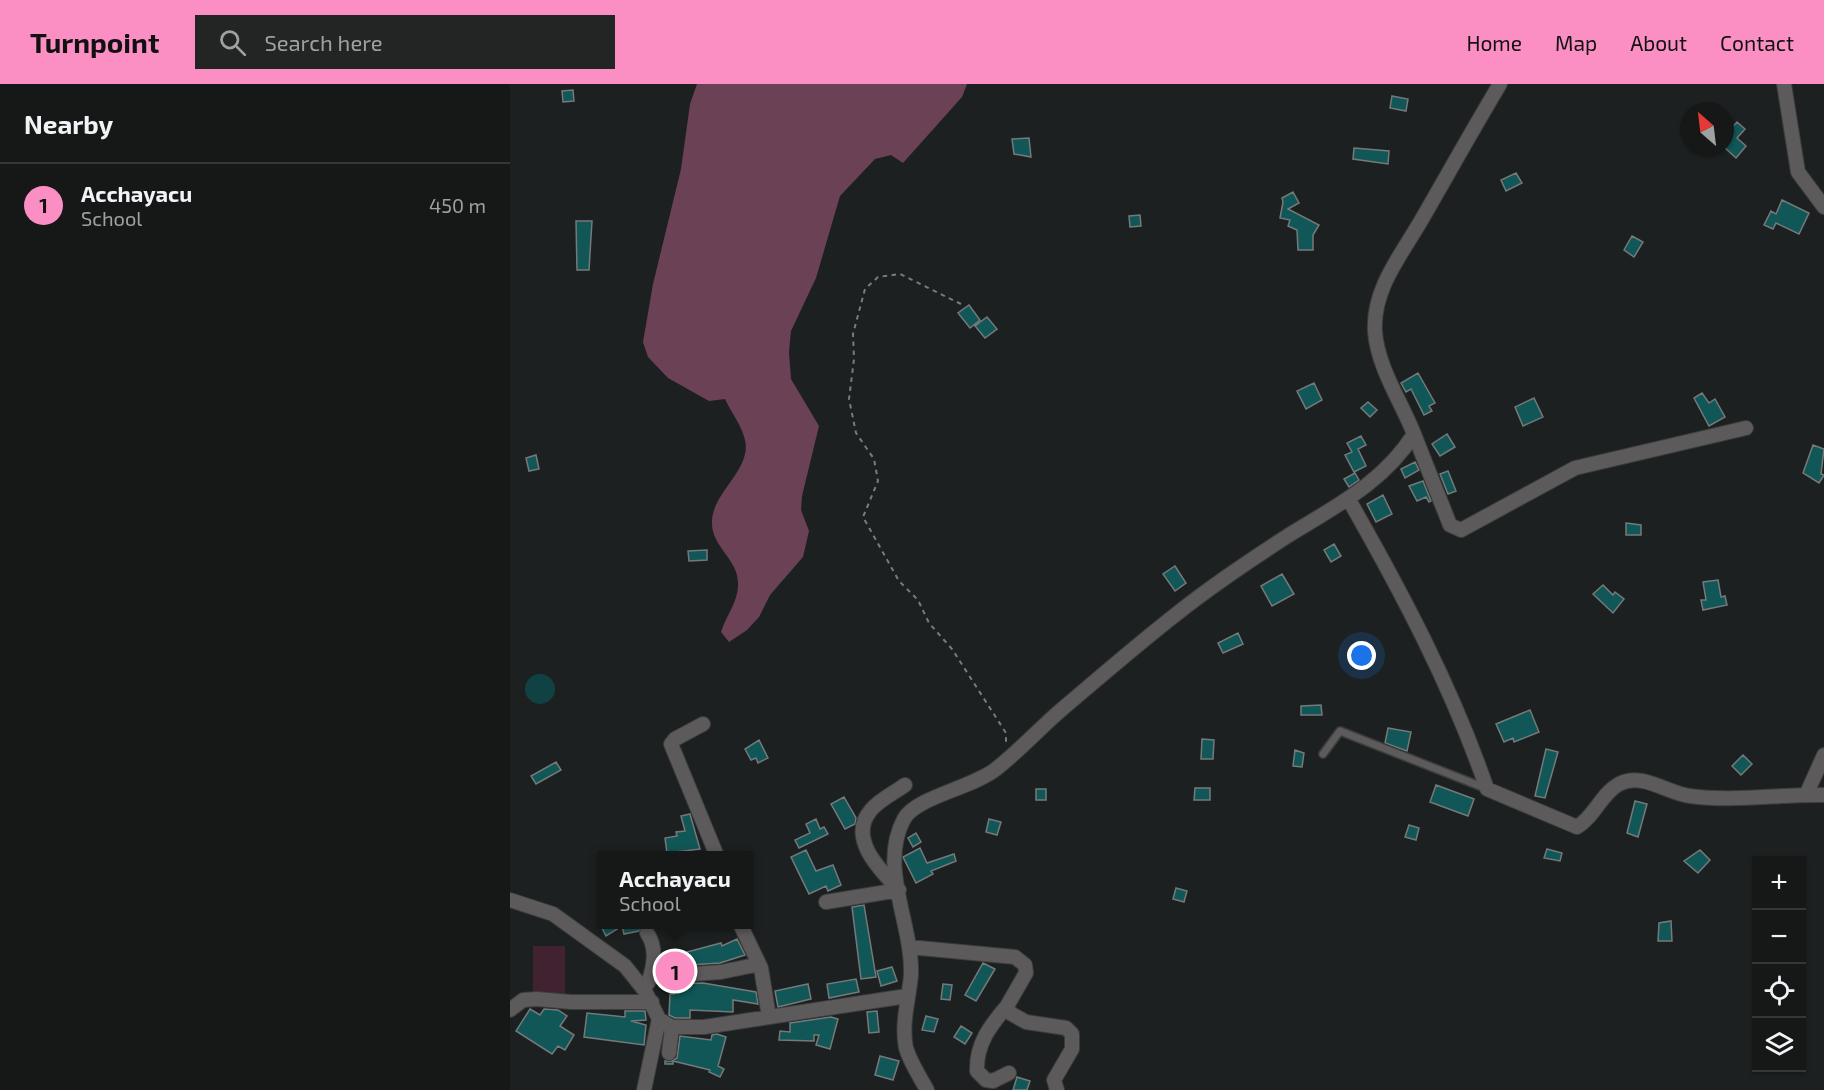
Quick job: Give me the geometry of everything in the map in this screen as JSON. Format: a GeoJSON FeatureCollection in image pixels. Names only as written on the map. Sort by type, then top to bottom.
{"type":"FeatureCollection","features":[{"type":"Feature","properties":{"kind":"street"},"geometry":{"type":"LineString","coordinates":[[1500,84],[1395,262],[1377,306],[1375,331],[1378,347],[1450,525],[1461,530],[1575,468],[1746,428]]}},
{"type":"Feature","properties":{"kind":"street"},"geometry":{"type":"LineString","coordinates":[[1784,84],[1798,172],[1824,207]]}},
{"type":"Feature","properties":{"kind":"street"},"geometry":{"type":"LineString","coordinates":[[927,1090],[907,1050],[904,1021],[911,974],[895,853],[905,817],[926,800],[979,782],[997,769],[1060,711],[1179,612],[1288,536],[1348,500],[1375,480],[1401,455],[1414,434]]}},
{"type":"Feature","properties":{"kind":"street"},"geometry":{"type":"LineString","coordinates":[[1348,500],[1405,598],[1470,741],[1487,789],[1577,826],[1586,822],[1607,793],[1619,784],[1631,780],[1643,781],[1689,796],[1824,795]]}},
{"type":"Feature","properties":{"kind":"street"},"geometry":{"type":"LineString","coordinates":[[703,724],[675,739],[671,744],[715,851]]}},
{"type":"Feature","properties":{"kind":"street"},"geometry":{"type":"LineString","coordinates":[[1806,795],[1824,755]]}},
{"type":"Feature","properties":{"kind":"street"},"geometry":{"type":"LineString","coordinates":[[899,890],[878,867],[864,845],[862,830],[870,810],[905,785]]}},
{"type":"Feature","properties":{"kind":"street"},"geometry":{"type":"LineString","coordinates":[[826,902],[899,890]]}},
{"type":"Feature","properties":{"kind":"street"},"geometry":{"type":"LineString","coordinates":[[510,900],[552,914],[625,966],[649,996],[659,1019],[672,1027],[704,1027],[907,996]]}},
{"type":"Feature","properties":{"kind":"street"},"geometry":{"type":"LineString","coordinates":[[742,929],[761,968],[769,1017]]}},
{"type":"Feature","properties":{"kind":"street"},"geometry":{"type":"LineString","coordinates":[[647,933],[652,940],[654,958],[649,996]]}},
{"type":"Feature","properties":{"kind":"street"},"geometry":{"type":"LineString","coordinates":[[909,947],[1015,957],[1025,965],[1026,973],[1007,1006],[985,1035],[976,1054],[977,1071],[986,1080],[993,1081],[1009,1073]]}},
{"type":"Feature","properties":{"kind":"street"},"geometry":{"type":"LineString","coordinates":[[650,977],[721,972],[755,965]]}},
{"type":"Feature","properties":{"kind":"street"},"geometry":{"type":"LineString","coordinates":[[510,1010],[524,1000],[571,1002],[649,996]]}},
{"type":"Feature","properties":{"kind":"street"},"geometry":{"type":"LineString","coordinates":[[1007,1006],[1010,1013],[1026,1022],[1066,1028],[1072,1034],[1072,1049],[1054,1080],[1057,1090]]}},
{"type":"Feature","properties":{"kind":"street"},"geometry":{"type":"LineString","coordinates":[[644,1090],[659,1019]]}},
{"type":"Feature","properties":{"kind":"street"},"geometry":{"type":"LineString","coordinates":[[669,1053],[672,1027]]}},
{"type":"Feature","properties":{"kind":"lane"},"geometry":{"type":"LineString","coordinates":[[1323,754],[1340,731],[1487,789]]}},
{"type":"Feature","properties":{"kind":"path"},"geometry":{"type":"LineString","coordinates":[[961,304],[900,274],[878,277],[865,289],[856,315],[849,399],[856,433],[874,459],[878,481],[863,517],[899,581],[918,600],[929,623],[952,649],[1006,733],[1007,743],[998,758],[997,769]]}},
{"type":"Feature","properties":{"kind":"shaded area"},"geometry":{"type":"Polygon","coordinates":[[[697,84],[967,84],[962,97],[903,163],[891,155],[875,159],[840,196],[816,278],[791,331],[789,352],[791,379],[819,426],[802,496],[801,510],[809,531],[803,557],[770,595],[759,617],[747,630],[729,642],[721,632],[736,597],[737,576],[716,540],[712,523],[713,512],[718,502],[743,461],[746,451],[744,435],[725,399],[709,401],[668,378],[648,357],[643,342],[653,284],[681,169],[690,104],[697,84]]]}},
{"type":"Feature","properties":{"kind":"shaded area"},"geometry":{"type":"Polygon","coordinates":[[[533,946],[565,946],[565,996],[533,996],[533,946]]]}},
{"type":"Feature","properties":{"kind":"water"},"geometry":{"type":"Polygon","coordinates":[[[540,674],[551,678],[555,689],[551,700],[540,704],[529,700],[525,689],[529,678],[540,674]]]}},
{"type":"Feature","properties":{"kind":"building"},"geometry":{"type":"Polygon","coordinates":[[[573,90],[574,101],[563,102],[562,91],[573,90]]]}},
{"type":"Feature","properties":{"kind":"building"},"geometry":{"type":"Polygon","coordinates":[[[1392,96],[1408,99],[1406,111],[1390,108],[1392,96]]]}},
{"type":"Feature","properties":{"kind":"building"},"geometry":{"type":"Polygon","coordinates":[[[1737,122],[1745,129],[1737,138],[1746,146],[1736,158],[1734,156],[1734,125],[1737,122]]]}},
{"type":"Feature","properties":{"kind":"building"},"geometry":{"type":"Polygon","coordinates":[[[1029,138],[1031,157],[1014,154],[1012,139],[1029,138]]]}},
{"type":"Feature","properties":{"kind":"building"},"geometry":{"type":"Polygon","coordinates":[[[1354,148],[1389,151],[1388,164],[1353,159],[1354,148]]]}},
{"type":"Feature","properties":{"kind":"building"},"geometry":{"type":"Polygon","coordinates":[[[1516,173],[1522,183],[1506,191],[1501,180],[1516,173]]]}},
{"type":"Feature","properties":{"kind":"building"},"geometry":{"type":"Polygon","coordinates":[[[1293,192],[1299,203],[1288,209],[1319,225],[1313,235],[1313,250],[1298,250],[1297,230],[1288,226],[1290,220],[1280,218],[1282,198],[1293,192]]]}},
{"type":"Feature","properties":{"kind":"building"},"geometry":{"type":"Polygon","coordinates":[[[1782,200],[1809,213],[1799,234],[1776,223],[1773,229],[1764,225],[1771,211],[1776,214],[1782,200]]]}},
{"type":"Feature","properties":{"kind":"building"},"geometry":{"type":"Polygon","coordinates":[[[1140,215],[1141,226],[1130,227],[1129,216],[1140,215]]]}},
{"type":"Feature","properties":{"kind":"building"},"geometry":{"type":"Polygon","coordinates":[[[576,221],[592,221],[589,270],[577,270],[576,221]]]}},
{"type":"Feature","properties":{"kind":"building"},"geometry":{"type":"Polygon","coordinates":[[[1632,236],[1643,242],[1634,257],[1624,250],[1632,236]]]}},
{"type":"Feature","properties":{"kind":"building"},"geometry":{"type":"Polygon","coordinates":[[[969,305],[980,320],[970,328],[958,313],[969,305]]]}},
{"type":"Feature","properties":{"kind":"building"},"geometry":{"type":"Polygon","coordinates":[[[987,317],[997,329],[985,338],[975,326],[987,317]]]}},
{"type":"Feature","properties":{"kind":"building"},"geometry":{"type":"Polygon","coordinates":[[[1418,373],[1435,403],[1429,406],[1432,411],[1424,415],[1411,389],[1406,392],[1401,383],[1418,373]]]}},
{"type":"Feature","properties":{"kind":"building"},"geometry":{"type":"Polygon","coordinates":[[[1314,383],[1322,400],[1306,409],[1297,391],[1314,383]]]}},
{"type":"Feature","properties":{"kind":"building"},"geometry":{"type":"Polygon","coordinates":[[[1702,393],[1709,403],[1715,399],[1725,417],[1709,426],[1694,398],[1702,393]]]}},
{"type":"Feature","properties":{"kind":"building"},"geometry":{"type":"Polygon","coordinates":[[[1534,398],[1543,417],[1523,426],[1515,407],[1534,398]]]}},
{"type":"Feature","properties":{"kind":"building"},"geometry":{"type":"Polygon","coordinates":[[[1368,402],[1377,410],[1370,417],[1361,408],[1368,402]]]}},
{"type":"Feature","properties":{"kind":"building"},"geometry":{"type":"Polygon","coordinates":[[[1447,434],[1455,447],[1440,456],[1432,444],[1447,434]]]}},
{"type":"Feature","properties":{"kind":"building"},"geometry":{"type":"Polygon","coordinates":[[[1361,436],[1366,445],[1358,449],[1366,466],[1354,472],[1345,455],[1352,452],[1347,443],[1361,436]]]}},
{"type":"Feature","properties":{"kind":"building"},"geometry":{"type":"Polygon","coordinates":[[[1813,445],[1824,449],[1821,474],[1824,475],[1819,483],[1803,473],[1813,445]]]}},
{"type":"Feature","properties":{"kind":"building"},"geometry":{"type":"Polygon","coordinates":[[[536,455],[539,469],[529,471],[526,458],[536,455]]]}},
{"type":"Feature","properties":{"kind":"building"},"geometry":{"type":"Polygon","coordinates":[[[1415,462],[1419,470],[1405,478],[1401,469],[1415,462]]]}},
{"type":"Feature","properties":{"kind":"building"},"geometry":{"type":"Polygon","coordinates":[[[1448,471],[1456,491],[1448,494],[1440,474],[1448,471]]]}},
{"type":"Feature","properties":{"kind":"building"},"geometry":{"type":"Polygon","coordinates":[[[1355,473],[1359,480],[1349,487],[1344,479],[1355,473]]]}},
{"type":"Feature","properties":{"kind":"building"},"geometry":{"type":"Polygon","coordinates":[[[1423,481],[1431,501],[1429,502],[1426,497],[1417,501],[1409,486],[1423,481]]]}},
{"type":"Feature","properties":{"kind":"building"},"geometry":{"type":"Polygon","coordinates":[[[1383,495],[1392,514],[1376,522],[1367,504],[1383,495]]]}},
{"type":"Feature","properties":{"kind":"building"},"geometry":{"type":"Polygon","coordinates":[[[1626,523],[1641,525],[1641,535],[1626,535],[1626,523]]]}},
{"type":"Feature","properties":{"kind":"building"},"geometry":{"type":"Polygon","coordinates":[[[1334,544],[1341,556],[1331,562],[1324,550],[1334,544]]]}},
{"type":"Feature","properties":{"kind":"building"},"geometry":{"type":"Polygon","coordinates":[[[707,550],[707,560],[689,561],[688,551],[707,550]]]}},
{"type":"Feature","properties":{"kind":"building"},"geometry":{"type":"Polygon","coordinates":[[[1175,566],[1186,583],[1175,591],[1163,574],[1175,566]]]}},
{"type":"Feature","properties":{"kind":"building"},"geometry":{"type":"Polygon","coordinates":[[[1282,574],[1294,594],[1272,606],[1261,586],[1282,574]]]}},
{"type":"Feature","properties":{"kind":"building"},"geometry":{"type":"Polygon","coordinates":[[[1718,580],[1721,597],[1725,596],[1727,605],[1703,610],[1701,600],[1706,600],[1703,582],[1718,580]]]}},
{"type":"Feature","properties":{"kind":"building"},"geometry":{"type":"Polygon","coordinates":[[[1603,585],[1613,595],[1615,592],[1624,599],[1613,613],[1593,594],[1603,585]]]}},
{"type":"Feature","properties":{"kind":"building"},"geometry":{"type":"Polygon","coordinates":[[[1238,633],[1243,644],[1223,653],[1218,643],[1238,633]]]}},
{"type":"Feature","properties":{"kind":"building"},"geometry":{"type":"Polygon","coordinates":[[[1321,705],[1322,715],[1301,715],[1301,706],[1321,705]]]}},
{"type":"Feature","properties":{"kind":"building"},"geometry":{"type":"Polygon","coordinates":[[[1530,710],[1539,732],[1514,742],[1513,738],[1504,742],[1496,724],[1530,710]]]}},
{"type":"Feature","properties":{"kind":"building"},"geometry":{"type":"Polygon","coordinates":[[[1388,728],[1411,732],[1407,751],[1385,743],[1388,728]]]}},
{"type":"Feature","properties":{"kind":"building"},"geometry":{"type":"Polygon","coordinates":[[[1202,739],[1214,740],[1213,759],[1201,759],[1202,739]]]}},
{"type":"Feature","properties":{"kind":"building"},"geometry":{"type":"Polygon","coordinates":[[[759,740],[768,758],[758,763],[756,758],[751,760],[745,749],[759,740]]]}},
{"type":"Feature","properties":{"kind":"building"},"geometry":{"type":"Polygon","coordinates":[[[1546,749],[1558,752],[1545,798],[1535,796],[1546,749]]]}},
{"type":"Feature","properties":{"kind":"building"},"geometry":{"type":"Polygon","coordinates":[[[1295,750],[1304,753],[1302,767],[1293,766],[1295,750]]]}},
{"type":"Feature","properties":{"kind":"building"},"geometry":{"type":"Polygon","coordinates":[[[1743,755],[1752,764],[1741,775],[1732,766],[1743,755]]]}},
{"type":"Feature","properties":{"kind":"building"},"geometry":{"type":"Polygon","coordinates":[[[556,762],[561,770],[536,784],[531,776],[556,762]]]}},
{"type":"Feature","properties":{"kind":"building"},"geometry":{"type":"Polygon","coordinates":[[[1436,785],[1474,799],[1468,816],[1430,802],[1436,785]]]}},
{"type":"Feature","properties":{"kind":"building"},"geometry":{"type":"Polygon","coordinates":[[[1195,788],[1210,788],[1210,800],[1194,800],[1195,788]]]}},
{"type":"Feature","properties":{"kind":"building"},"geometry":{"type":"Polygon","coordinates":[[[1036,789],[1046,789],[1046,800],[1036,800],[1036,789]]]}},
{"type":"Feature","properties":{"kind":"building"},"geometry":{"type":"Polygon","coordinates":[[[844,797],[856,818],[855,824],[845,829],[831,804],[844,797]]]}},
{"type":"Feature","properties":{"kind":"building"},"geometry":{"type":"Polygon","coordinates":[[[1635,801],[1647,804],[1638,837],[1627,833],[1635,801]]]}},
{"type":"Feature","properties":{"kind":"building"},"geometry":{"type":"Polygon","coordinates":[[[690,814],[700,849],[667,851],[665,838],[677,836],[676,832],[685,831],[681,816],[690,814]]]}},
{"type":"Feature","properties":{"kind":"building"},"geometry":{"type":"Polygon","coordinates":[[[816,819],[820,829],[824,827],[828,834],[799,848],[795,840],[810,833],[806,824],[816,819]]]}},
{"type":"Feature","properties":{"kind":"building"},"geometry":{"type":"Polygon","coordinates":[[[989,819],[1001,822],[997,835],[986,832],[989,819]]]}},
{"type":"Feature","properties":{"kind":"building"},"geometry":{"type":"Polygon","coordinates":[[[1409,825],[1419,828],[1416,840],[1405,837],[1409,825]]]}},
{"type":"Feature","properties":{"kind":"building"},"geometry":{"type":"Polygon","coordinates":[[[916,833],[921,842],[913,847],[908,838],[916,833]]]}},
{"type":"Feature","properties":{"kind":"building"},"geometry":{"type":"Polygon","coordinates":[[[920,848],[927,863],[954,854],[956,861],[931,871],[933,874],[916,883],[903,857],[920,848]]]}},
{"type":"Feature","properties":{"kind":"building"},"geometry":{"type":"Polygon","coordinates":[[[1547,849],[1562,853],[1560,861],[1544,858],[1547,849]]]}},
{"type":"Feature","properties":{"kind":"building"},"geometry":{"type":"Polygon","coordinates":[[[806,850],[816,871],[833,865],[841,885],[828,891],[826,886],[809,894],[791,857],[806,850]]]}},
{"type":"Feature","properties":{"kind":"building"},"geometry":{"type":"Polygon","coordinates":[[[1700,850],[1710,860],[1698,873],[1684,861],[1700,850]]]}},
{"type":"Feature","properties":{"kind":"building"},"geometry":{"type":"Polygon","coordinates":[[[1176,888],[1187,891],[1184,902],[1173,899],[1176,888]]]}},
{"type":"Feature","properties":{"kind":"building"},"geometry":{"type":"Polygon","coordinates":[[[864,905],[876,977],[861,979],[852,907],[864,905]]]}},
{"type":"Feature","properties":{"kind":"building"},"geometry":{"type":"Polygon","coordinates":[[[1671,921],[1672,941],[1658,941],[1659,923],[1671,921]]]}},
{"type":"Feature","properties":{"kind":"building"},"geometry":{"type":"Polygon","coordinates":[[[602,929],[617,929],[606,936],[602,929]]]}},
{"type":"Feature","properties":{"kind":"building"},"geometry":{"type":"Polygon","coordinates":[[[623,929],[641,929],[639,931],[624,934],[623,929]]]}},
{"type":"Feature","properties":{"kind":"building"},"geometry":{"type":"Polygon","coordinates":[[[737,939],[745,955],[720,963],[689,965],[687,952],[721,943],[722,946],[737,939]]]}},
{"type":"Feature","properties":{"kind":"building"},"geometry":{"type":"Polygon","coordinates":[[[983,963],[995,969],[976,1001],[965,995],[983,963]]]}},
{"type":"Feature","properties":{"kind":"building"},"geometry":{"type":"Polygon","coordinates":[[[892,967],[897,981],[881,986],[877,971],[892,967]]]}},
{"type":"Feature","properties":{"kind":"building"},"geometry":{"type":"Polygon","coordinates":[[[856,979],[859,992],[829,998],[827,984],[856,979]]]}},
{"type":"Feature","properties":{"kind":"building"},"geometry":{"type":"Polygon","coordinates":[[[703,983],[756,992],[758,1004],[733,1000],[733,1012],[690,1010],[690,1018],[675,1018],[669,1015],[670,994],[674,994],[673,984],[703,983]]]}},
{"type":"Feature","properties":{"kind":"building"},"geometry":{"type":"Polygon","coordinates":[[[808,984],[811,999],[778,1007],[775,991],[808,984]]]}},
{"type":"Feature","properties":{"kind":"building"},"geometry":{"type":"Polygon","coordinates":[[[943,984],[952,985],[950,1000],[941,999],[943,984]]]}},
{"type":"Feature","properties":{"kind":"building"},"geometry":{"type":"Polygon","coordinates":[[[530,1009],[540,1015],[544,1009],[558,1010],[567,1016],[560,1026],[574,1035],[565,1050],[558,1046],[552,1054],[516,1031],[530,1009]]]}},
{"type":"Feature","properties":{"kind":"building"},"geometry":{"type":"Polygon","coordinates":[[[625,1011],[645,1011],[646,1020],[631,1021],[646,1025],[644,1045],[584,1037],[587,1013],[625,1017],[625,1011]]]}},
{"type":"Feature","properties":{"kind":"building"},"geometry":{"type":"Polygon","coordinates":[[[877,1011],[879,1032],[869,1033],[867,1012],[877,1011]]]}},
{"type":"Feature","properties":{"kind":"building"},"geometry":{"type":"Polygon","coordinates":[[[926,1016],[938,1019],[934,1032],[922,1030],[926,1016]]]}},
{"type":"Feature","properties":{"kind":"building"},"geometry":{"type":"Polygon","coordinates":[[[831,1017],[838,1019],[830,1049],[816,1045],[819,1035],[814,1035],[814,1041],[779,1040],[780,1031],[790,1032],[790,1023],[831,1017]]]}},
{"type":"Feature","properties":{"kind":"building"},"geometry":{"type":"Polygon","coordinates":[[[961,1026],[972,1033],[965,1044],[954,1037],[961,1026]]]}},
{"type":"Feature","properties":{"kind":"building"},"geometry":{"type":"Polygon","coordinates":[[[712,1035],[726,1037],[718,1066],[724,1069],[720,1077],[709,1072],[710,1070],[673,1061],[673,1064],[665,1064],[665,1061],[677,1058],[680,1036],[711,1040],[712,1035]]]}},
{"type":"Feature","properties":{"kind":"building"},"geometry":{"type":"Polygon","coordinates":[[[880,1056],[899,1061],[893,1080],[875,1075],[880,1056]]]}},
{"type":"Feature","properties":{"kind":"building"},"geometry":{"type":"Polygon","coordinates":[[[1017,1077],[1030,1081],[1027,1090],[1013,1090],[1017,1077]]]}},
{"type":"Feature","properties":{"kind":"place","name":"Acchayacu"},"geometry":{"type":"Point","coordinates":[675,971]}}]}
